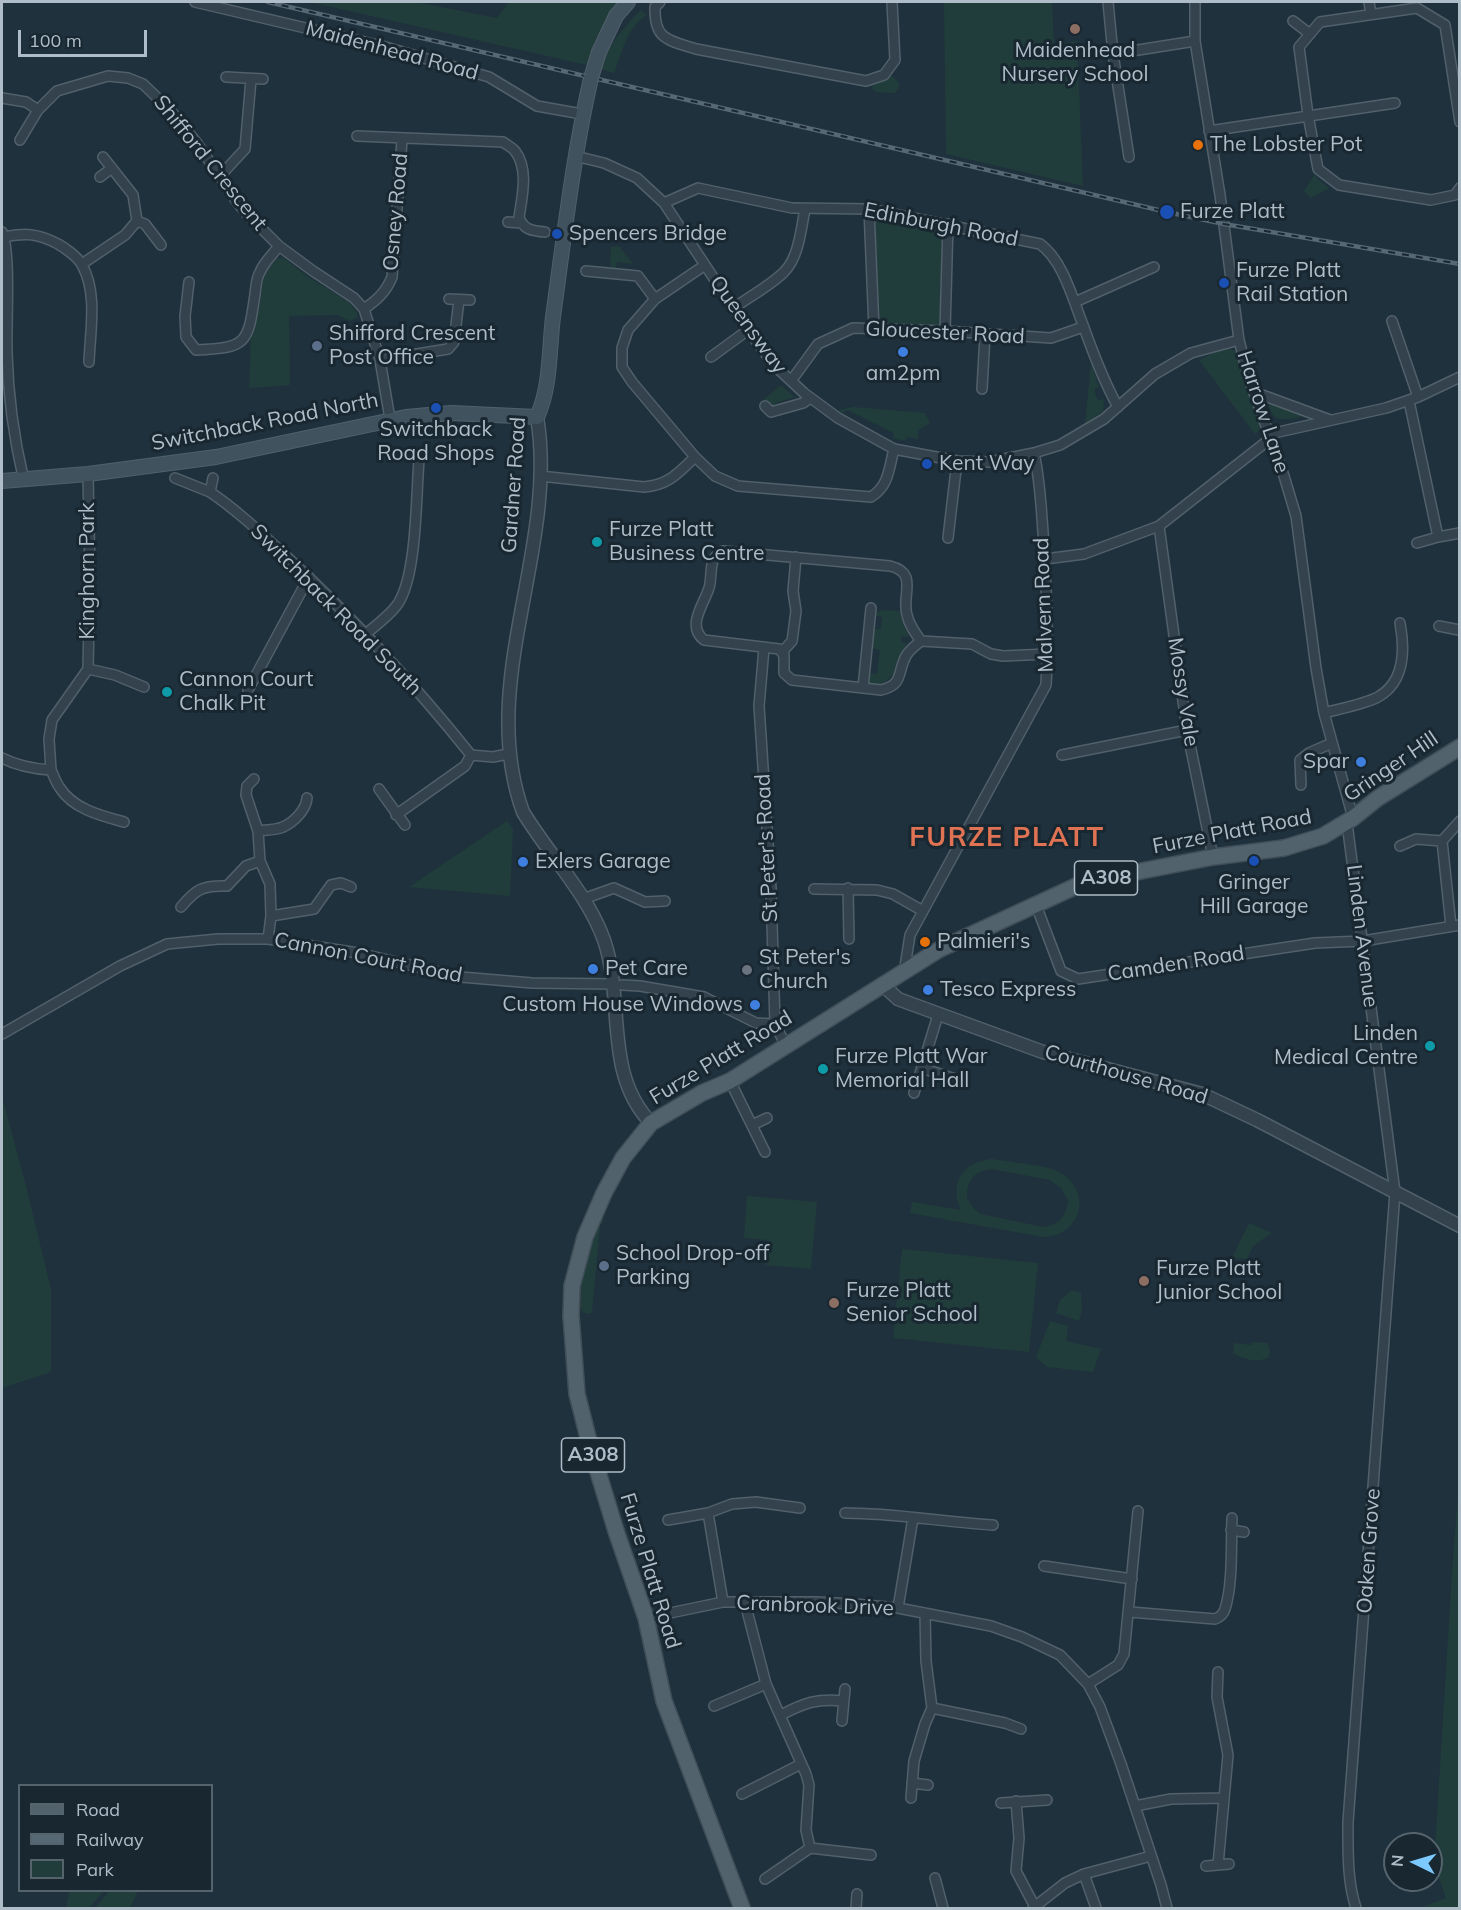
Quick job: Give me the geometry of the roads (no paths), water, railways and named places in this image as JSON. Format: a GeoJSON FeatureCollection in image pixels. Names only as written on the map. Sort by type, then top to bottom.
{"type":"FeatureCollection","features":[{"type":"Feature","properties":{"kind":"main road","name":"Gardner Road"},"geometry":{"type":"LineString","coordinates":[[537,417],[546,377],[582,114],[599,52],[616,16],[628,2]]}},
{"type":"Feature","properties":{"kind":"main road","name":"Switchback Road North"},"geometry":{"type":"LineString","coordinates":[[2,481],[88,474],[216,457],[390,419],[451,413],[537,417]]}},
{"type":"Feature","properties":{"kind":"main road","name":"Gringer Hill"},"geometry":{"type":"LineString","coordinates":[[1350,821],[1378,798],[1460,747]]}},
{"type":"Feature","properties":{"kind":"main road","name":"Furze Platt Road"},"geometry":{"type":"LineString","coordinates":[[742,1908],[664,1701],[646,1618],[616,1531],[577,1394],[571,1316],[572,1286],[585,1237],[623,1158],[651,1124],[702,1093],[730,1081],[940,949],[1085,882],[1213,857],[1284,848],[1323,836],[1350,821]]}},
{"type":"Feature","properties":{"kind":"street","name":"Maidenhead Road"},"geometry":{"type":"LineString","coordinates":[[195,2],[382,46],[489,77],[537,106],[582,114]]}},
{"type":"Feature","properties":{"kind":"street"},"geometry":{"type":"LineString","coordinates":[[660,2],[655,7],[655,24],[663,37],[678,43],[706,51],[866,81],[884,75],[895,60],[892,2]]}},
{"type":"Feature","properties":{"kind":"street"},"geometry":{"type":"LineString","coordinates":[[1108,2],[1113,54],[1129,158]]}},
{"type":"Feature","properties":{"kind":"street","name":"Harrow Lane"},"geometry":{"type":"LineString","coordinates":[[1195,2],[1195,42],[1220,195],[1239,340],[1296,516],[1316,668],[1324,713],[1350,821]]}},
{"type":"Feature","properties":{"kind":"street"},"geometry":{"type":"LineString","coordinates":[[1369,2],[1371,14]]}},
{"type":"Feature","properties":{"kind":"street"},"geometry":{"type":"LineString","coordinates":[[1460,122],[1445,25],[1436,15],[1417,8],[1320,22],[1299,47],[1318,169],[1339,185],[1431,200],[1455,195],[1460,188]]}},
{"type":"Feature","properties":{"kind":"street"},"geometry":{"type":"LineString","coordinates":[[1293,21],[1310,34]]}},
{"type":"Feature","properties":{"kind":"street"},"geometry":{"type":"LineString","coordinates":[[1113,54],[1195,42]]}},
{"type":"Feature","properties":{"kind":"street","name":"Shifford Crescent"},"geometry":{"type":"LineString","coordinates":[[20,140],[38,110],[57,91],[108,76],[128,78],[143,84],[170,110],[237,202],[279,246],[354,298],[364,309]]}},
{"type":"Feature","properties":{"kind":"street"},"geometry":{"type":"LineString","coordinates":[[226,77],[263,79]]}},
{"type":"Feature","properties":{"kind":"street"},"geometry":{"type":"LineString","coordinates":[[220,176],[245,149],[251,79]]}},
{"type":"Feature","properties":{"kind":"street"},"geometry":{"type":"LineString","coordinates":[[2,98],[26,102],[38,110]]}},
{"type":"Feature","properties":{"kind":"street"},"geometry":{"type":"LineString","coordinates":[[1209,131],[1395,103]]}},
{"type":"Feature","properties":{"kind":"street"},"geometry":{"type":"LineString","coordinates":[[357,136],[402,140],[503,142],[515,150],[521,164],[524,180],[519,218],[521,223],[525,228],[545,232]]}},
{"type":"Feature","properties":{"kind":"street","name":"Osney Road"},"geometry":{"type":"LineString","coordinates":[[364,309],[388,287],[392,277],[402,140]]}},
{"type":"Feature","properties":{"kind":"street","name":"Queensway"},"geometry":{"type":"LineString","coordinates":[[575,156],[604,163],[637,178],[664,203],[748,330],[774,365],[810,398],[850,427],[894,449],[957,461],[989,462],[1060,445],[1104,419],[1155,374],[1191,353],[1239,340]]}},
{"type":"Feature","properties":{"kind":"street"},"geometry":{"type":"LineString","coordinates":[[82,264],[125,235],[136,221],[134,195],[103,157]]}},
{"type":"Feature","properties":{"kind":"street"},"geometry":{"type":"LineString","coordinates":[[100,177],[112,168]]}},
{"type":"Feature","properties":{"kind":"street","name":"Edinburgh Road"},"geometry":{"type":"LineString","coordinates":[[664,203],[698,189],[805,209],[869,209],[1040,244],[1049,250],[1055,259],[1108,390],[1118,407]]}},
{"type":"Feature","properties":{"kind":"street"},"geometry":{"type":"LineString","coordinates":[[734,308],[785,271],[800,238],[805,209]]}},
{"type":"Feature","properties":{"kind":"street"},"geometry":{"type":"LineString","coordinates":[[869,209],[874,329]]}},
{"type":"Feature","properties":{"kind":"street"},"geometry":{"type":"LineString","coordinates":[[136,221],[145,224],[161,245]]}},
{"type":"Feature","properties":{"kind":"street"},"geometry":{"type":"LineString","coordinates":[[508,222],[521,223]]}},
{"type":"Feature","properties":{"kind":"street"},"geometry":{"type":"LineString","coordinates":[[945,331],[948,224]]}},
{"type":"Feature","properties":{"kind":"street"},"geometry":{"type":"LineString","coordinates":[[24,481],[16,447],[4,354],[6,261],[3,234],[25,233],[44,237],[63,247],[82,264],[89,288],[91,311],[89,362]]}},
{"type":"Feature","properties":{"kind":"street"},"geometry":{"type":"LineString","coordinates":[[189,282],[185,316],[186,338],[193,355],[227,349],[242,342],[251,324],[258,273],[279,246]]}},
{"type":"Feature","properties":{"kind":"street"},"geometry":{"type":"LineString","coordinates":[[705,265],[655,299],[628,330],[622,348],[622,367],[695,457],[715,476],[738,486],[871,497],[881,490],[886,480],[894,449]]}},
{"type":"Feature","properties":{"kind":"street"},"geometry":{"type":"LineString","coordinates":[[1074,302],[1154,267]]}},
{"type":"Feature","properties":{"kind":"street"},"geometry":{"type":"LineString","coordinates":[[585,271],[638,276],[655,299]]}},
{"type":"Feature","properties":{"kind":"street"},"geometry":{"type":"LineString","coordinates":[[175,299],[187,300]]}},
{"type":"Feature","properties":{"kind":"street"},"geometry":{"type":"LineString","coordinates":[[380,360],[448,349],[454,342],[454,299],[470,300]]}},
{"type":"Feature","properties":{"kind":"street"},"geometry":{"type":"LineString","coordinates":[[364,309],[380,360],[390,419]]}},
{"type":"Feature","properties":{"kind":"street"},"geometry":{"type":"LineString","coordinates":[[1392,321],[1413,399],[1438,537]]}},
{"type":"Feature","properties":{"kind":"street","name":"Gloucester Road"},"geometry":{"type":"LineString","coordinates":[[790,381],[818,344],[853,328],[1051,338],[1083,327]]}},
{"type":"Feature","properties":{"kind":"street"},"geometry":{"type":"LineString","coordinates":[[711,357],[748,330]]}},
{"type":"Feature","properties":{"kind":"street"},"geometry":{"type":"LineString","coordinates":[[982,389],[985,334]]}},
{"type":"Feature","properties":{"kind":"street"},"geometry":{"type":"LineString","coordinates":[[89,351],[100,352]]}},
{"type":"Feature","properties":{"kind":"street"},"geometry":{"type":"LineString","coordinates":[[1045,559],[1084,554],[1159,526],[1274,433],[1386,408],[1413,399],[1460,377]]}},
{"type":"Feature","properties":{"kind":"street"},"geometry":{"type":"LineString","coordinates":[[1254,392],[1330,420]]}},
{"type":"Feature","properties":{"kind":"street"},"geometry":{"type":"LineString","coordinates":[[765,406],[771,412],[803,403],[810,398]]}},
{"type":"Feature","properties":{"kind":"street","name":"Gardner Road"},"geometry":{"type":"LineString","coordinates":[[508,754],[507,721],[515,645],[532,547],[540,476],[541,443],[537,417]]}},
{"type":"Feature","properties":{"kind":"street","name":"Malvern Road"},"geometry":{"type":"LineString","coordinates":[[904,973],[909,934],[1046,685],[1048,654],[1045,559],[1038,469],[1034,453]]}},
{"type":"Feature","properties":{"kind":"street"},"geometry":{"type":"LineString","coordinates":[[540,476],[644,487],[658,486],[669,481],[695,457]]}},
{"type":"Feature","properties":{"kind":"street"},"geometry":{"type":"LineString","coordinates":[[366,634],[399,603],[405,588],[411,561],[419,460]]}},
{"type":"Feature","properties":{"kind":"street"},"geometry":{"type":"LineString","coordinates":[[948,538],[957,461]]}},
{"type":"Feature","properties":{"kind":"street","name":"Kinghorn Park"},"geometry":{"type":"LineString","coordinates":[[88,474],[90,576],[88,669],[52,720],[49,738],[51,770],[60,790],[73,801],[88,811],[124,822]]}},
{"type":"Feature","properties":{"kind":"street","name":"Switchback Road South"},"geometry":{"type":"LineString","coordinates":[[175,478],[210,492],[230,506],[309,577],[429,702],[471,755]]}},
{"type":"Feature","properties":{"kind":"street"},"geometry":{"type":"LineString","coordinates":[[210,492],[213,478]]}},
{"type":"Feature","properties":{"kind":"street","name":"Mossy Vale"},"geometry":{"type":"LineString","coordinates":[[1159,526],[1187,730],[1213,857]]}},
{"type":"Feature","properties":{"kind":"street"},"geometry":{"type":"LineString","coordinates":[[1417,543],[1460,532]]}},
{"type":"Feature","properties":{"kind":"street"},"geometry":{"type":"LineString","coordinates":[[783,651],[708,642],[699,634],[697,625],[699,606],[708,589],[713,560],[719,553],[727,550],[890,566],[900,569],[907,579],[906,615],[921,641]]}},
{"type":"Feature","properties":{"kind":"street"},"geometry":{"type":"LineString","coordinates":[[783,651],[792,641],[793,634],[796,611],[793,591],[796,557]]}},
{"type":"Feature","properties":{"kind":"street"},"geometry":{"type":"LineString","coordinates":[[248,690],[309,577]]}},
{"type":"Feature","properties":{"kind":"street"},"geometry":{"type":"LineString","coordinates":[[863,688],[871,608]]}},
{"type":"Feature","properties":{"kind":"street"},"geometry":{"type":"LineString","coordinates":[[1324,713],[1377,698],[1396,681],[1404,643],[1400,623]]}},
{"type":"Feature","properties":{"kind":"street"},"geometry":{"type":"LineString","coordinates":[[1439,626],[1459,631]]}},
{"type":"Feature","properties":{"kind":"street"},"geometry":{"type":"LineString","coordinates":[[783,651],[784,673],[789,679],[881,690],[889,688],[898,681],[906,655],[921,641],[972,644],[991,654],[1003,656],[1048,654]]}},
{"type":"Feature","properties":{"kind":"street","name":"St Peter's Road"},"geometry":{"type":"LineString","coordinates":[[764,648],[759,692],[771,889],[776,1024],[786,1046]]}},
{"type":"Feature","properties":{"kind":"street","name":"Kinghorn Park"},"geometry":{"type":"LineString","coordinates":[[88,669],[115,675],[144,687]]}},
{"type":"Feature","properties":{"kind":"street"},"geometry":{"type":"LineString","coordinates":[[1062,755],[1187,730]]}},
{"type":"Feature","properties":{"kind":"street"},"geometry":{"type":"LineString","coordinates":[[1301,785],[1300,760],[1309,753],[1332,743]]}},
{"type":"Feature","properties":{"kind":"street"},"geometry":{"type":"LineString","coordinates":[[396,815],[465,766],[471,755],[493,757],[508,754],[516,794],[523,812],[592,912],[604,941],[618,985],[619,1057],[628,1090],[651,1124]]}},
{"type":"Feature","properties":{"kind":"street"},"geometry":{"type":"LineString","coordinates":[[2,758],[12,764],[51,770]]}},
{"type":"Feature","properties":{"kind":"street"},"geometry":{"type":"LineString","coordinates":[[254,778],[247,786],[246,795],[258,831],[260,861],[270,884],[271,916],[268,939]]}},
{"type":"Feature","properties":{"kind":"street"},"geometry":{"type":"LineString","coordinates":[[379,789],[405,825]]}},
{"type":"Feature","properties":{"kind":"street"},"geometry":{"type":"LineString","coordinates":[[258,831],[283,827],[306,806],[307,798]]}},
{"type":"Feature","properties":{"kind":"street","name":"Linden Avenue"},"geometry":{"type":"LineString","coordinates":[[1350,821],[1395,1192]]}},
{"type":"Feature","properties":{"kind":"street"},"geometry":{"type":"LineString","coordinates":[[1442,841],[1460,821]]}},
{"type":"Feature","properties":{"kind":"street"},"geometry":{"type":"LineString","coordinates":[[1400,846],[1416,839],[1442,841]]}},
{"type":"Feature","properties":{"kind":"street"},"geometry":{"type":"LineString","coordinates":[[1442,841],[1455,926]]}},
{"type":"Feature","properties":{"kind":"street"},"geometry":{"type":"LineString","coordinates":[[181,907],[196,890],[216,885],[227,886],[246,866],[260,861]]}},
{"type":"Feature","properties":{"kind":"street"},"geometry":{"type":"LineString","coordinates":[[271,916],[314,909],[331,885],[341,883],[351,887]]}},
{"type":"Feature","properties":{"kind":"street"},"geometry":{"type":"LineString","coordinates":[[583,899],[614,888],[645,902],[664,902]]}},
{"type":"Feature","properties":{"kind":"street"},"geometry":{"type":"LineString","coordinates":[[848,888],[849,939]]}},
{"type":"Feature","properties":{"kind":"street"},"geometry":{"type":"LineString","coordinates":[[814,889],[877,890],[893,894],[923,911]]}},
{"type":"Feature","properties":{"kind":"street","name":"Camden Road"},"geometry":{"type":"LineString","coordinates":[[1036,905],[1061,971],[1078,979],[1315,943],[1363,941],[1455,926]]}},
{"type":"Feature","properties":{"kind":"street","name":"Cannon Court Road"},"geometry":{"type":"LineString","coordinates":[[2,1034],[120,966],[167,944],[218,939],[268,939],[358,953],[461,976],[532,983],[640,986],[704,997],[756,1023],[776,1024]]}},
{"type":"Feature","properties":{"kind":"street","name":"Courthouse Road"},"geometry":{"type":"LineString","coordinates":[[884,986],[898,999],[1043,1052],[1202,1094],[1460,1226]]}},
{"type":"Feature","properties":{"kind":"street"},"geometry":{"type":"LineString","coordinates":[[914,1093],[938,1015]]}},
{"type":"Feature","properties":{"kind":"street"},"geometry":{"type":"LineString","coordinates":[[922,1068],[958,1080]]}},
{"type":"Feature","properties":{"kind":"street"},"geometry":{"type":"LineString","coordinates":[[730,1081],[765,1152]]}},
{"type":"Feature","properties":{"kind":"street"},"geometry":{"type":"LineString","coordinates":[[752,1125],[766,1118]]}},
{"type":"Feature","properties":{"kind":"street","name":"Oaken Grove"},"geometry":{"type":"LineString","coordinates":[[1356,1908],[1350,1885],[1348,1822],[1395,1192]]}},
{"type":"Feature","properties":{"kind":"street"},"geometry":{"type":"LineString","coordinates":[[668,1520],[708,1513],[732,1504],[756,1502],[800,1508]]}},
{"type":"Feature","properties":{"kind":"street"},"geometry":{"type":"LineString","coordinates":[[1088,1684],[1118,1665],[1124,1654],[1130,1612],[1138,1510]]}},
{"type":"Feature","properties":{"kind":"street"},"geometry":{"type":"LineString","coordinates":[[708,1513],[723,1602]]}},
{"type":"Feature","properties":{"kind":"street"},"geometry":{"type":"LineString","coordinates":[[845,1513],[879,1513],[993,1525]]}},
{"type":"Feature","properties":{"kind":"street"},"geometry":{"type":"LineString","coordinates":[[898,1608],[913,1518]]}},
{"type":"Feature","properties":{"kind":"street"},"geometry":{"type":"LineString","coordinates":[[1130,1612],[1215,1619],[1220,1617],[1225,1611],[1230,1576],[1232,1518]]}},
{"type":"Feature","properties":{"kind":"street"},"geometry":{"type":"LineString","coordinates":[[1231,1530],[1244,1532]]}},
{"type":"Feature","properties":{"kind":"street"},"geometry":{"type":"LineString","coordinates":[[1044,1566],[1132,1579]]}},
{"type":"Feature","properties":{"kind":"street","name":"Cranbrook Drive"},"geometry":{"type":"LineString","coordinates":[[646,1618],[723,1602],[837,1602],[898,1608],[991,1626],[1060,1655],[1088,1684],[1100,1707],[1135,1806],[1167,1908]]}},
{"type":"Feature","properties":{"kind":"street"},"geometry":{"type":"LineString","coordinates":[[745,1603],[765,1684],[781,1715],[809,1785],[806,1830],[810,1848]]}},
{"type":"Feature","properties":{"kind":"street"},"geometry":{"type":"LineString","coordinates":[[911,1798],[914,1761],[932,1708],[926,1661],[925,1613]]}},
{"type":"Feature","properties":{"kind":"street"},"geometry":{"type":"LineString","coordinates":[[1218,1865],[1228,1755],[1217,1697],[1218,1675],[1229,1678]]}},
{"type":"Feature","properties":{"kind":"street"},"geometry":{"type":"LineString","coordinates":[[714,1706],[730,1705],[765,1684]]}},
{"type":"Feature","properties":{"kind":"street"},"geometry":{"type":"LineString","coordinates":[[842,1721],[845,1689]]}},
{"type":"Feature","properties":{"kind":"street"},"geometry":{"type":"LineString","coordinates":[[781,1715],[804,1703],[826,1699],[843,1701]]}},
{"type":"Feature","properties":{"kind":"street"},"geometry":{"type":"LineString","coordinates":[[932,1708],[1013,1720],[1021,1729]]}},
{"type":"Feature","properties":{"kind":"street"},"geometry":{"type":"LineString","coordinates":[[746,1779],[746,1791],[801,1764]]}},
{"type":"Feature","properties":{"kind":"street"},"geometry":{"type":"LineString","coordinates":[[912,1783],[928,1785]]}},
{"type":"Feature","properties":{"kind":"street"},"geometry":{"type":"LineString","coordinates":[[1031,1800],[1032,1789]]}},
{"type":"Feature","properties":{"kind":"street"},"geometry":{"type":"LineString","coordinates":[[1135,1806],[1171,1798],[1224,1798]]}},
{"type":"Feature","properties":{"kind":"street"},"geometry":{"type":"LineString","coordinates":[[1001,1803],[1047,1800]]}},
{"type":"Feature","properties":{"kind":"street"},"geometry":{"type":"LineString","coordinates":[[1016,1801],[1019,1838],[1016,1870],[1034,1908],[1065,1883],[1084,1874],[1151,1856]]}},
{"type":"Feature","properties":{"kind":"street"},"geometry":{"type":"LineString","coordinates":[[778,1885],[769,1876],[810,1848],[872,1855]]}},
{"type":"Feature","properties":{"kind":"street"},"geometry":{"type":"LineString","coordinates":[[852,1864],[854,1853]]}},
{"type":"Feature","properties":{"kind":"street"},"geometry":{"type":"LineString","coordinates":[[1206,1866],[1229,1864]]}},
{"type":"Feature","properties":{"kind":"street"},"geometry":{"type":"LineString","coordinates":[[1084,1874],[1095,1908]]}},
{"type":"Feature","properties":{"kind":"street"},"geometry":{"type":"LineString","coordinates":[[940,1882],[943,1908]]}},
{"type":"Feature","properties":{"kind":"street"},"geometry":{"type":"LineString","coordinates":[[852,1908],[857,1894]]}},
{"type":"Feature","properties":{"kind":"railway"},"geometry":{"type":"LineString","coordinates":[[268,2],[1167,212],[1224,224],[1460,264]]}},
{"type":"Feature","properties":{"kind":"place","name":"Maidenhead Nursery School"},"geometry":{"type":"Point","coordinates":[1075,29]}},
{"type":"Feature","properties":{"kind":"place","name":"The Lobster Pot"},"geometry":{"type":"Point","coordinates":[1198,145]}},
{"type":"Feature","properties":{"kind":"place","name":"Furze Platt"},"geometry":{"type":"Point","coordinates":[1167,212]}},
{"type":"Feature","properties":{"kind":"place","name":"Spencers Bridge"},"geometry":{"type":"Point","coordinates":[557,234]}},
{"type":"Feature","properties":{"kind":"place","name":"Furze Platt Rail Station"},"geometry":{"type":"Point","coordinates":[1224,283]}},
{"type":"Feature","properties":{"kind":"place","name":"Shifford Crescent Post Office"},"geometry":{"type":"Point","coordinates":[317,346]}},
{"type":"Feature","properties":{"kind":"place","name":"am2pm"},"geometry":{"type":"Point","coordinates":[903,352]}},
{"type":"Feature","properties":{"kind":"place","name":"Switchback Road Shops"},"geometry":{"type":"Point","coordinates":[436,408]}},
{"type":"Feature","properties":{"kind":"place","name":"Kent Way"},"geometry":{"type":"Point","coordinates":[927,464]}},
{"type":"Feature","properties":{"kind":"place","name":"Furze Platt Business Centre"},"geometry":{"type":"Point","coordinates":[597,542]}},
{"type":"Feature","properties":{"kind":"place","name":"Cannon Court Chalk Pit"},"geometry":{"type":"Point","coordinates":[167,692]}},
{"type":"Feature","properties":{"kind":"place","name":"Spar"},"geometry":{"type":"Point","coordinates":[1361,762]}},
{"type":"Feature","properties":{"kind":"place","name":"Gringer Hill Garage"},"geometry":{"type":"Point","coordinates":[1254,861]}},
{"type":"Feature","properties":{"kind":"place","name":"Exlers Garage"},"geometry":{"type":"Point","coordinates":[523,862]}},
{"type":"Feature","properties":{"kind":"place","name":"Palmieri's"},"geometry":{"type":"Point","coordinates":[925,942]}},
{"type":"Feature","properties":{"kind":"place","name":"Pet Care"},"geometry":{"type":"Point","coordinates":[593,969]}},
{"type":"Feature","properties":{"kind":"place","name":"St Peter's Church"},"geometry":{"type":"Point","coordinates":[747,970]}},
{"type":"Feature","properties":{"kind":"place","name":"Tesco Express"},"geometry":{"type":"Point","coordinates":[928,990]}},
{"type":"Feature","properties":{"kind":"place","name":"Custom House Windows"},"geometry":{"type":"Point","coordinates":[755,1005]}},
{"type":"Feature","properties":{"kind":"place","name":"Linden Medical Centre"},"geometry":{"type":"Point","coordinates":[1430,1046]}},
{"type":"Feature","properties":{"kind":"place","name":"Furze Platt War Memorial Hall"},"geometry":{"type":"Point","coordinates":[823,1069]}},
{"type":"Feature","properties":{"kind":"place","name":"School Drop-off Parking"},"geometry":{"type":"Point","coordinates":[604,1266]}},
{"type":"Feature","properties":{"kind":"place","name":"Furze Platt Junior School"},"geometry":{"type":"Point","coordinates":[1144,1281]}},
{"type":"Feature","properties":{"kind":"place","name":"Furze Platt Senior School"},"geometry":{"type":"Point","coordinates":[834,1303]}},
{"type":"Feature","properties":{"kind":"district","name":"FURZE PLATT"},"geometry":{"type":"Point","coordinates":[1007,838]}}]}
